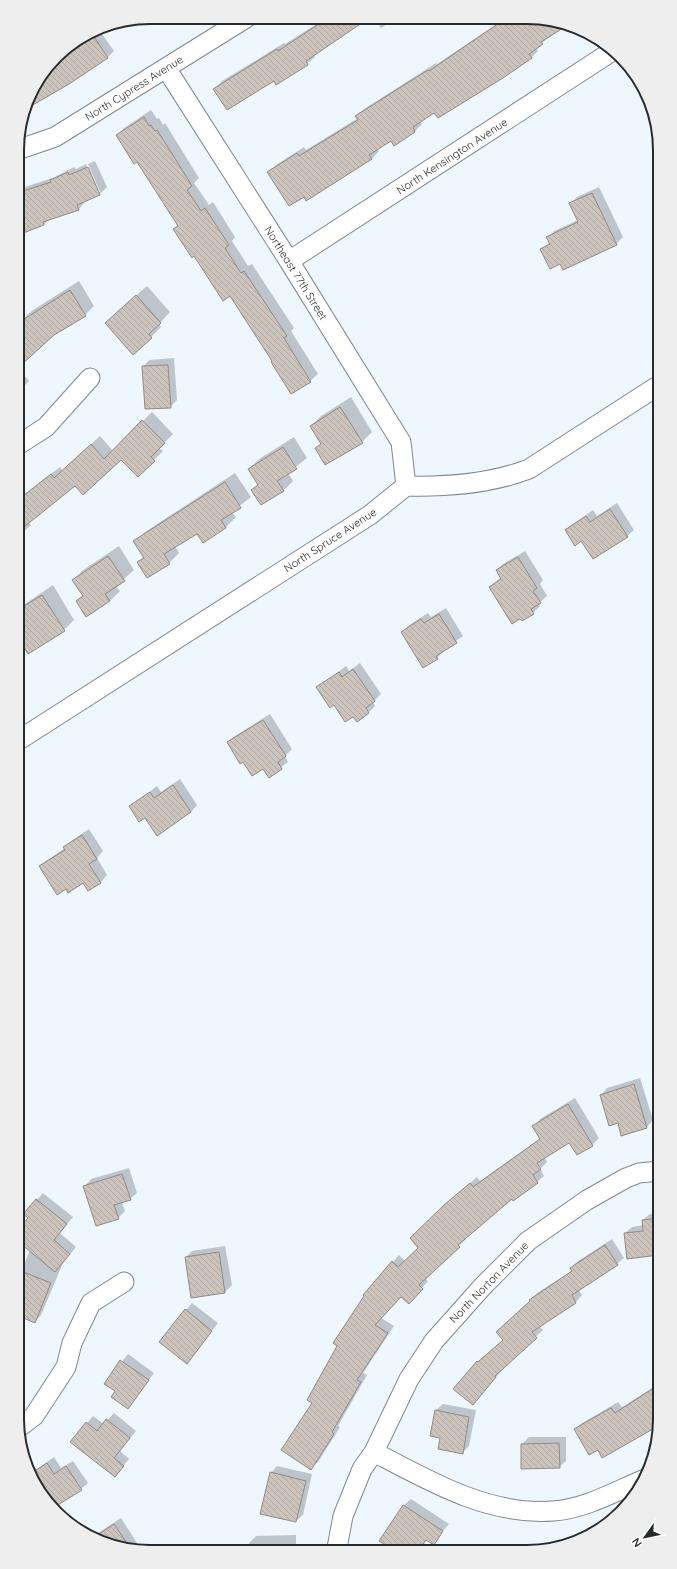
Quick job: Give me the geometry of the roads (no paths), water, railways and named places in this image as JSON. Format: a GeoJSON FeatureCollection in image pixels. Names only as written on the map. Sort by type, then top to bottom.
{"type":"FeatureCollection","features":[{"type":"Feature","properties":{"kind":"street","name":"North Cypress Avenue"},"geometry":{"type":"LineString","coordinates":[[24,148],[55,137],[236,24]]}},
{"type":"Feature","properties":{"kind":"street","name":"North Kensington Avenue"},"geometry":{"type":"LineString","coordinates":[[289,261],[608,54]]}},
{"type":"Feature","properties":{"kind":"street","name":"Northeast 77th Street"},"geometry":{"type":"LineString","coordinates":[[166,68],[289,261],[401,442],[406,486]]}},
{"type":"Feature","properties":{"kind":"street"},"geometry":{"type":"LineString","coordinates":[[24,441],[46,427],[90,378]]}},
{"type":"Feature","properties":{"kind":"street"},"geometry":{"type":"LineString","coordinates":[[406,486],[445,487],[510,477],[529,469],[653,389]]}},
{"type":"Feature","properties":{"kind":"street","name":"North Spruce Avenue"},"geometry":{"type":"LineString","coordinates":[[24,737],[370,515],[406,486]]}},
{"type":"Feature","properties":{"kind":"street","name":"North Norton Avenue"},"geometry":{"type":"LineString","coordinates":[[338,1545],[343,1516],[362,1470],[374,1452],[409,1379],[434,1341],[483,1286],[528,1241],[587,1200],[626,1178],[639,1173],[653,1172]]}},
{"type":"Feature","properties":{"kind":"street"},"geometry":{"type":"LineString","coordinates":[[24,1424],[34,1416],[66,1367],[72,1343],[91,1303],[124,1282]]}},
{"type":"Feature","properties":{"kind":"street"},"geometry":{"type":"LineString","coordinates":[[374,1452],[443,1488],[492,1505],[526,1511],[554,1511],[589,1503],[635,1483]]}}]}
